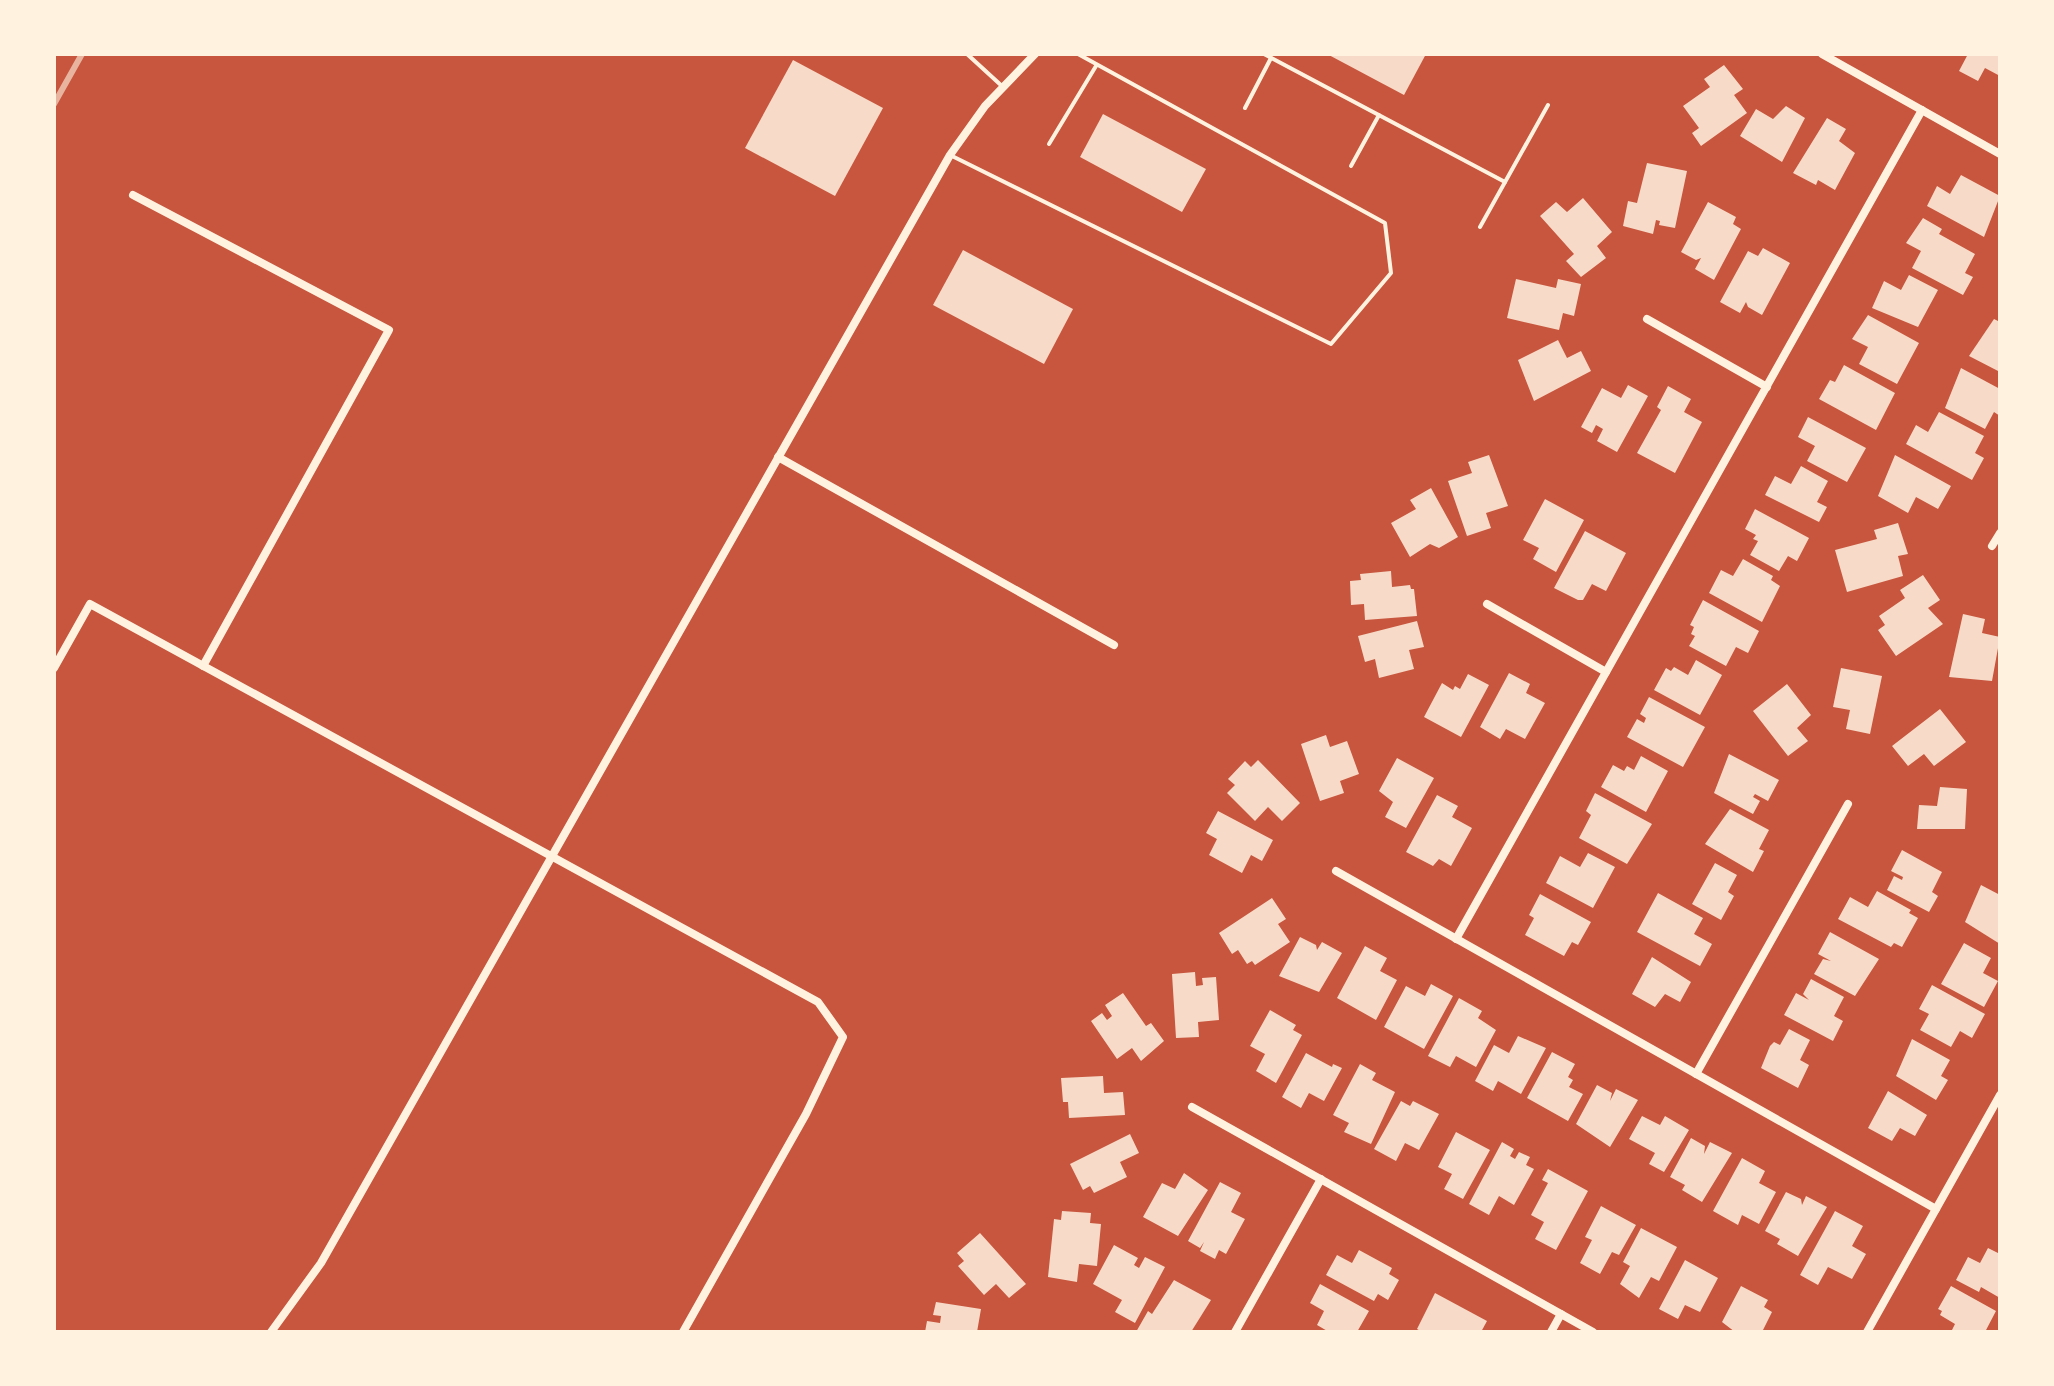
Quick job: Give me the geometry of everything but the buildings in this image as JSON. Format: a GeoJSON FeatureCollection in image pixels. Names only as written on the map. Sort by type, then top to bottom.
{"type":"FeatureCollection","features":[{"type":"Feature","properties":{"kind":"street"},"geometry":{"type":"LineString","coordinates":[[271,1332],[321,1263],[950,155],[1003,87],[1035,54]]}},
{"type":"Feature","properties":{"kind":"street"},"geometry":{"type":"LineString","coordinates":[[1822,54],[2000,154]]}},
{"type":"Feature","properties":{"kind":"street"},"geometry":{"type":"LineString","coordinates":[[1456,939],[1922,110]]}},
{"type":"Feature","properties":{"kind":"street"},"geometry":{"type":"LineString","coordinates":[[133,195],[389,330],[203,666]]}},
{"type":"Feature","properties":{"kind":"street"},"geometry":{"type":"LineString","coordinates":[[1647,319],[1767,387]]}},
{"type":"Feature","properties":{"kind":"street"},"geometry":{"type":"LineString","coordinates":[[778,457],[1114,645]]}},
{"type":"Feature","properties":{"kind":"street"},"geometry":{"type":"LineString","coordinates":[[1992,546],[2000,533]]}},
{"type":"Feature","properties":{"kind":"street"},"geometry":{"type":"LineString","coordinates":[[54,668],[90,604],[818,1002],[843,1037],[806,1114],[683,1332]]}},
{"type":"Feature","properties":{"kind":"street"},"geometry":{"type":"LineString","coordinates":[[1487,604],[1606,672]]}},
{"type":"Feature","properties":{"kind":"street"},"geometry":{"type":"LineString","coordinates":[[1696,1074],[1848,804]]}},
{"type":"Feature","properties":{"kind":"street"},"geometry":{"type":"LineString","coordinates":[[1336,871],[1936,1209]]}},
{"type":"Feature","properties":{"kind":"street"},"geometry":{"type":"LineString","coordinates":[[1867,1332],[2000,1095]]}},
{"type":"Feature","properties":{"kind":"street"},"geometry":{"type":"LineString","coordinates":[[1192,1107],[1593,1332]]}},
{"type":"Feature","properties":{"kind":"street"},"geometry":{"type":"LineString","coordinates":[[1235,1332],[1321,1179]]}},
{"type":"Feature","properties":{"kind":"street"},"geometry":{"type":"LineString","coordinates":[[1551,1332],[1561,1314]]}},
{"type":"Feature","properties":{"kind":"lane"},"geometry":{"type":"LineString","coordinates":[[967,54],[1003,87]]}},
{"type":"Feature","properties":{"kind":"lane"},"geometry":{"type":"LineString","coordinates":[[950,155],[1331,344],[1391,273],[1385,223],[1078,54]]}},
{"type":"Feature","properties":{"kind":"lane"},"geometry":{"type":"LineString","coordinates":[[1264,54],[1505,182]]}},
{"type":"Feature","properties":{"kind":"lane"},"geometry":{"type":"LineString","coordinates":[[1245,108],[1271,58]]}},
{"type":"Feature","properties":{"kind":"lane"},"geometry":{"type":"LineString","coordinates":[[1049,144],[1096,66]]}},
{"type":"Feature","properties":{"kind":"lane"},"geometry":{"type":"LineString","coordinates":[[1480,227],[1548,105]]}},
{"type":"Feature","properties":{"kind":"lane"},"geometry":{"type":"LineString","coordinates":[[1351,166],[1379,115]]}},
{"type":"Feature","properties":{"kind":"railway"},"geometry":{"type":"LineString","coordinates":[[54,104],[82,54]]}}]}
